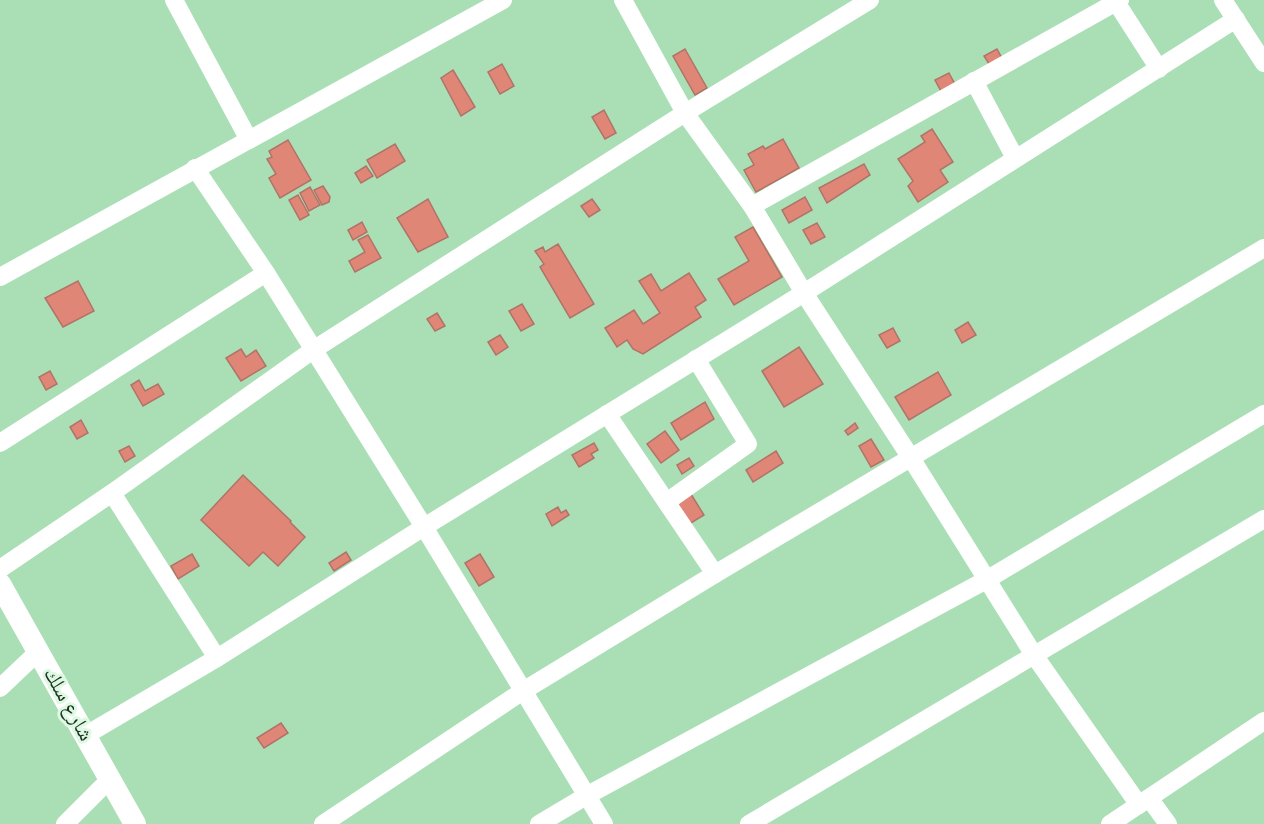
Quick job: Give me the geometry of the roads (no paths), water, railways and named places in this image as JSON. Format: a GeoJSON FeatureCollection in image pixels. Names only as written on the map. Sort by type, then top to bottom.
{"type":"FeatureCollection","features":[{"type":"Feature","properties":{"kind":"street"},"geometry":{"type":"LineString","coordinates":[[174,0],[249,140]]}},
{"type":"Feature","properties":{"kind":"street"},"geometry":{"type":"LineString","coordinates":[[0,277],[503,0]]}},
{"type":"Feature","properties":{"kind":"street"},"geometry":{"type":"LineString","coordinates":[[623,0],[685,114],[752,206],[804,293],[911,458],[1034,655],[1144,802],[1168,824]]}},
{"type":"Feature","properties":{"kind":"street"},"geometry":{"type":"LineString","coordinates":[[0,569],[112,493],[313,350],[685,114],[870,0]]}},
{"type":"Feature","properties":{"kind":"street"},"geometry":{"type":"LineString","coordinates":[[1223,0],[1264,63]]}},
{"type":"Feature","properties":{"kind":"street"},"geometry":{"type":"LineString","coordinates":[[752,206],[1118,1],[1159,69]]}},
{"type":"Feature","properties":{"kind":"street"},"geometry":{"type":"LineString","coordinates":[[86,735],[217,658],[424,527],[804,293],[1236,19]]}},
{"type":"Feature","properties":{"kind":"street"},"geometry":{"type":"LineString","coordinates":[[974,81],[1015,158]]}},
{"type":"Feature","properties":{"kind":"street"},"geometry":{"type":"LineString","coordinates":[[195,168],[266,273],[424,527],[604,824]]}},
{"type":"Feature","properties":{"kind":"street"},"geometry":{"type":"LineString","coordinates":[[323,824],[524,691],[715,574],[1264,248]]}},
{"type":"Feature","properties":{"kind":"street"},"geometry":{"type":"LineString","coordinates":[[0,443],[266,273]]}},
{"type":"Feature","properties":{"kind":"street"},"geometry":{"type":"LineString","coordinates":[[668,501],[748,444],[696,360]]}},
{"type":"Feature","properties":{"kind":"street"},"geometry":{"type":"LineString","coordinates":[[607,414],[668,501],[715,574]]}},
{"type":"Feature","properties":{"kind":"street"},"geometry":{"type":"LineString","coordinates":[[539,824],[586,796],[987,579],[1264,414]]}},
{"type":"Feature","properties":{"kind":"street"},"geometry":{"type":"LineString","coordinates":[[112,493],[217,658]]}},
{"type":"Feature","properties":{"kind":"street"},"geometry":{"type":"LineString","coordinates":[[749,824],[773,818],[1034,655],[1264,519]]}},
{"type":"Feature","properties":{"kind":"street","name":"شارع سلك"},"geometry":{"type":"LineString","coordinates":[[0,584],[135,824]]}},
{"type":"Feature","properties":{"kind":"street"},"geometry":{"type":"LineString","coordinates":[[0,688],[39,651]]}},
{"type":"Feature","properties":{"kind":"street"},"geometry":{"type":"LineString","coordinates":[[1110,824],[1264,721]]}},
{"type":"Feature","properties":{"kind":"street"},"geometry":{"type":"LineString","coordinates":[[65,824],[110,779]]}}]}
